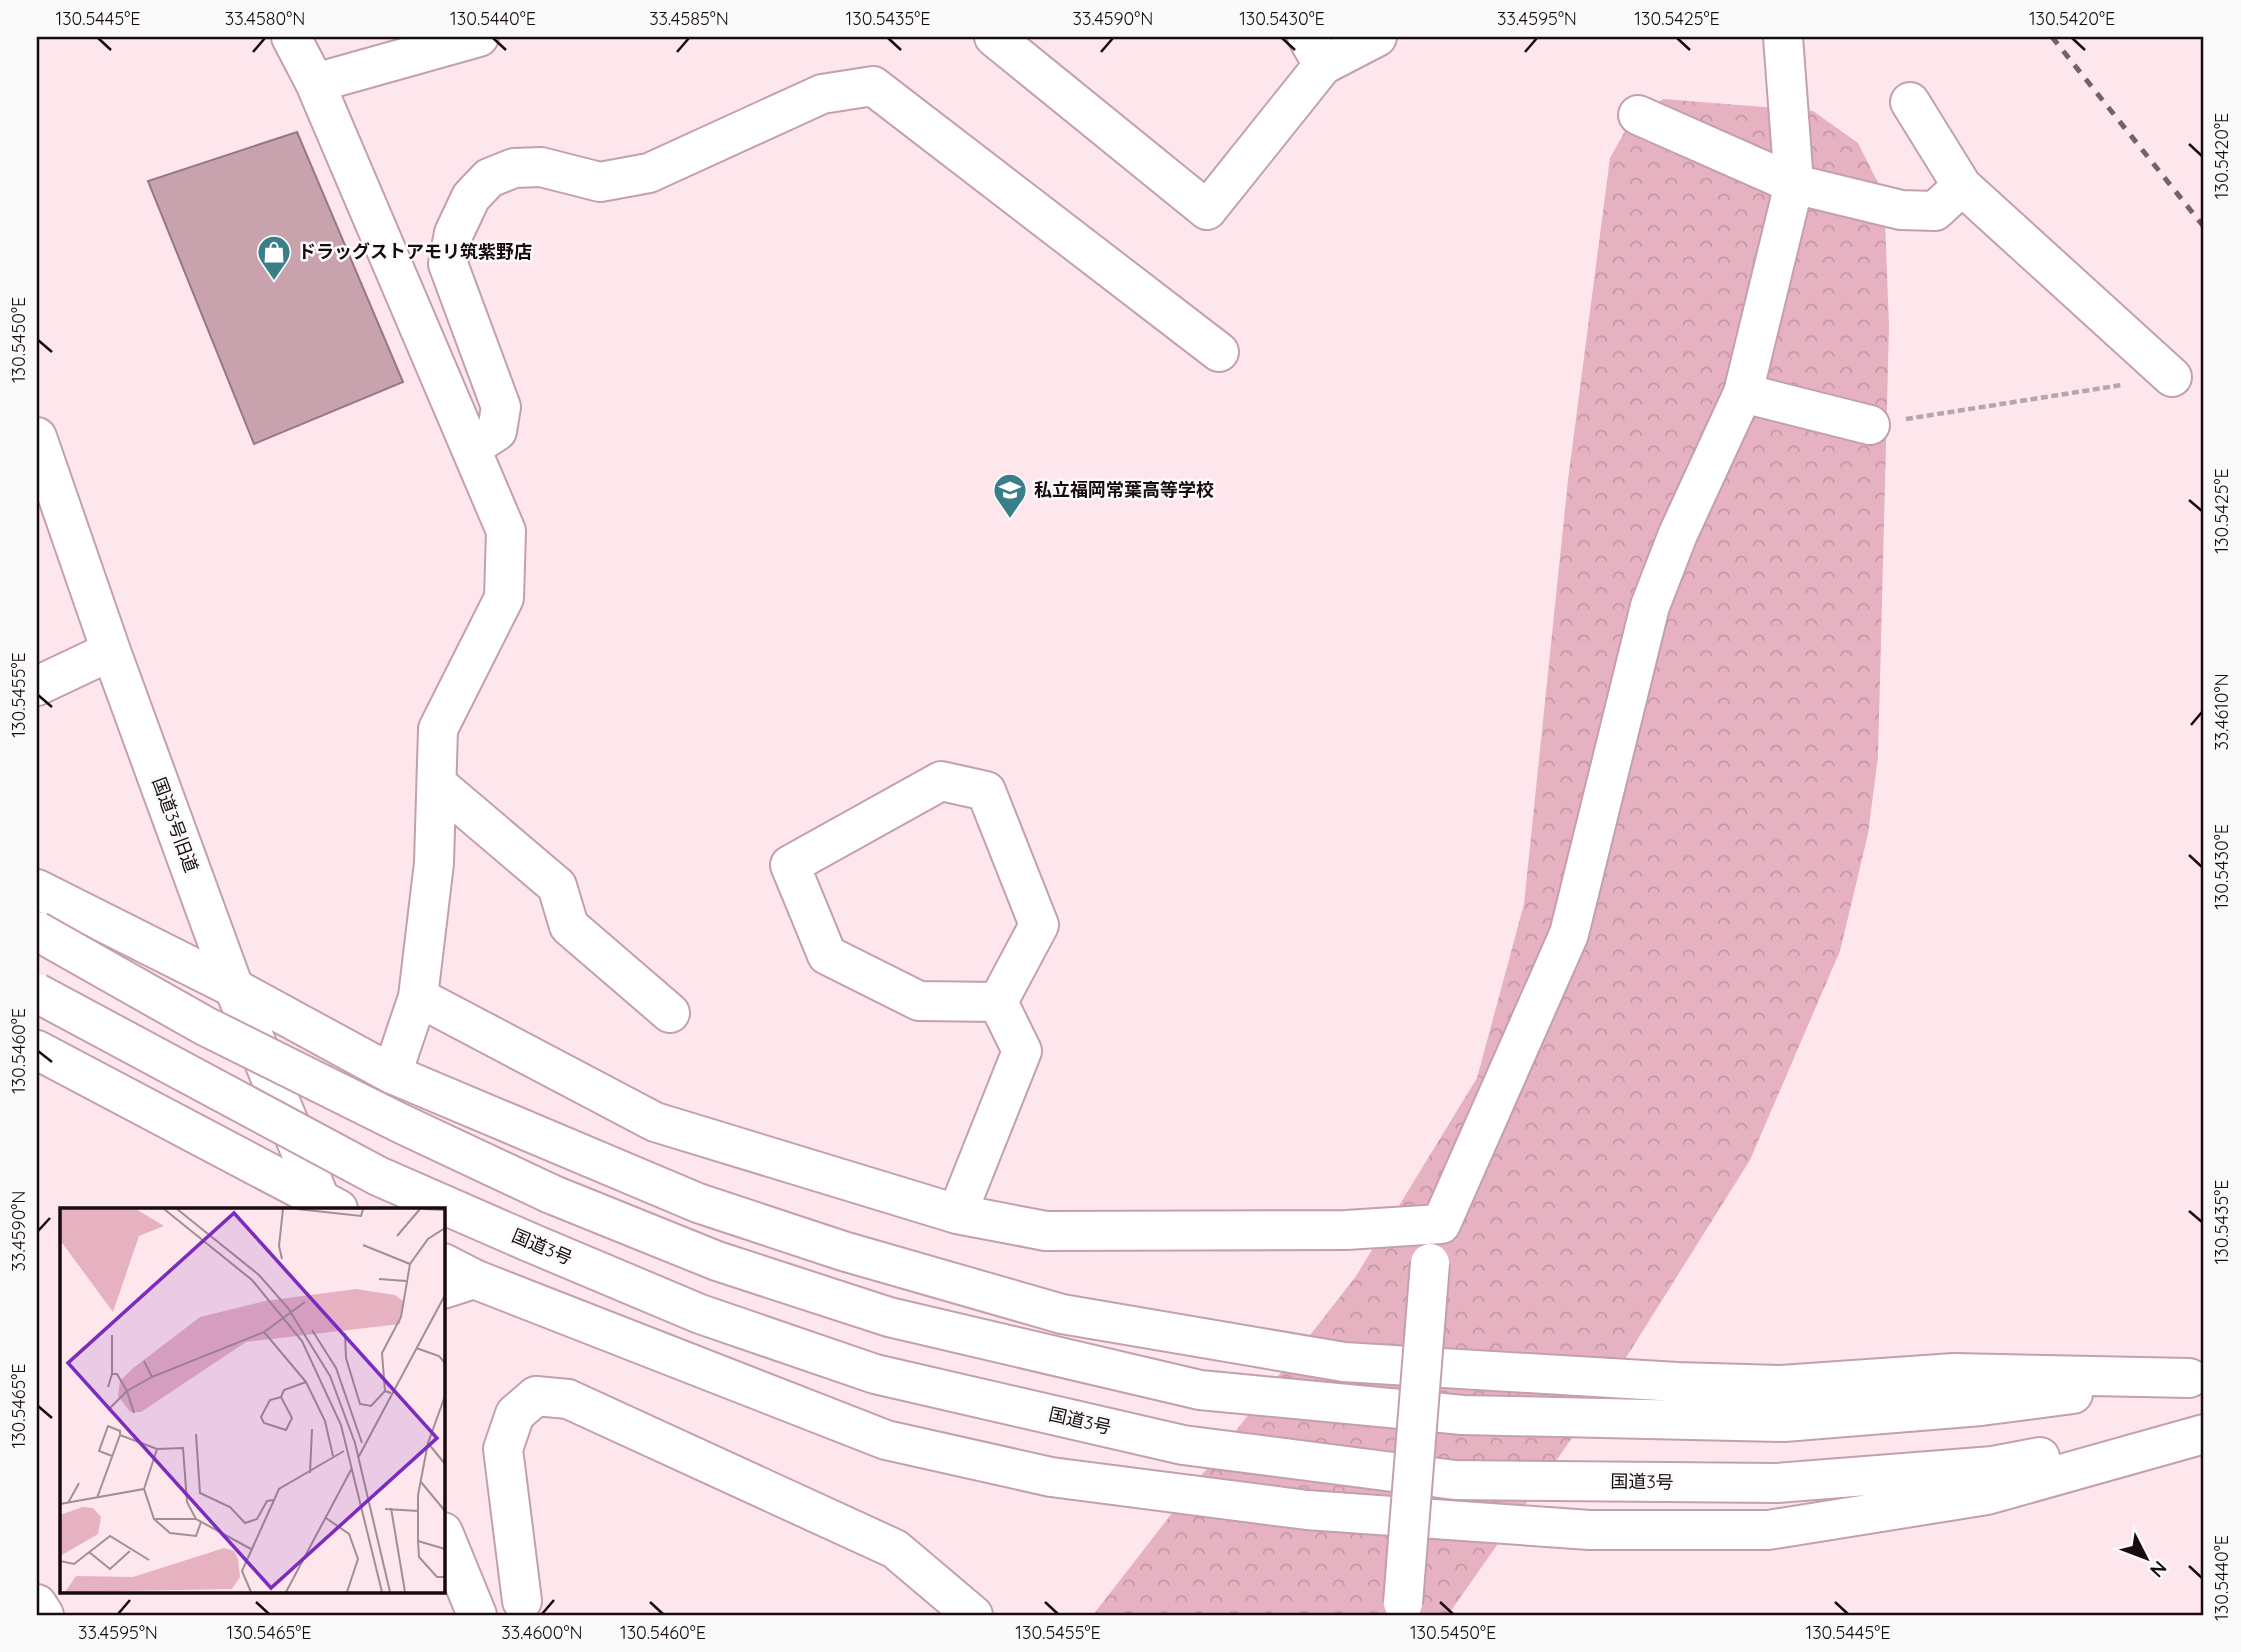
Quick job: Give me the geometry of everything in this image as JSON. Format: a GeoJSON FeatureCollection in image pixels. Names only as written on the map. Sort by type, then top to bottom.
{"type":"FeatureCollection","features":[{"type":"Feature","properties":{"kind":"main road"},"geometry":{"type":"LineString","coordinates":[[291,37],[315,83],[506,531],[504,598],[438,729],[434,863],[418,997],[392,1074]]}},
{"type":"Feature","properties":{"kind":"main road"},"geometry":{"type":"LineString","coordinates":[[315,83],[479,37]]}},
{"type":"Feature","properties":{"kind":"main road"},"geometry":{"type":"LineString","coordinates":[[994,37],[1207,210],[1315,51],[1377,37]]}},
{"type":"Feature","properties":{"kind":"main road"},"geometry":{"type":"LineString","coordinates":[[1403,1603],[1430,1263],[1441,1224],[1569,934],[1650,606],[1678,534],[1743,393],[1794,184],[1783,37]]}},
{"type":"Feature","properties":{"kind":"main road"},"geometry":{"type":"LineString","coordinates":[[471,448],[497,431],[501,407],[448,264],[454,233],[471,197],[489,178],[514,168],[541,167],[600,182],[649,173],[822,94],[873,86],[1219,352]]}},
{"type":"Feature","properties":{"kind":"main road"},"geometry":{"type":"LineString","coordinates":[[1910,102],[1962,186],[2172,377]]}},
{"type":"Feature","properties":{"kind":"main road"},"geometry":{"type":"LineString","coordinates":[[1638,115],[1794,184],[1901,210],[1935,211],[1962,186]]}},
{"type":"Feature","properties":{"kind":"main road"},"geometry":{"type":"LineString","coordinates":[[1743,393],[1870,425]]}},
{"type":"Feature","properties":{"kind":"main road","name":"国道3号旧道"},"geometry":{"type":"LineString","coordinates":[[37,437],[111,651],[234,988],[328,1206]]}},
{"type":"Feature","properties":{"kind":"main road"},"geometry":{"type":"LineString","coordinates":[[37,686],[111,651]]}},
{"type":"Feature","properties":{"kind":"main road"},"geometry":{"type":"LineString","coordinates":[[941,781],[986,791],[1039,925],[998,1002],[919,1001],[827,955],[790,866],[941,781]]}},
{"type":"Feature","properties":{"kind":"main road"},"geometry":{"type":"LineString","coordinates":[[437,785],[557,886],[569,926],[670,1013]]}},
{"type":"Feature","properties":{"kind":"main road"},"geometry":{"type":"LineString","coordinates":[[37,889],[234,988],[392,1074],[698,1203],[843,1251],[1062,1314],[1330,1360],[1677,1382],[1781,1385],[1954,1373],[2197,1377]]}},
{"type":"Feature","properties":{"kind":"main road"},"geometry":{"type":"LineString","coordinates":[[37,931],[205,1026],[402,1124],[551,1194],[717,1261],[889,1317],[1200,1390],[1463,1415],[1784,1422],[1982,1406],[2197,1377]]}},
{"type":"Feature","properties":{"kind":"main road","name":"国道3号"},"geometry":{"type":"LineString","coordinates":[[37,993],[378,1176],[700,1314],[875,1374],[1183,1445],[1455,1480],[1777,1483],[1993,1466],[2204,1427]]}},
{"type":"Feature","properties":{"kind":"main road"},"geometry":{"type":"LineString","coordinates":[[418,997],[655,1122],[957,1214],[1046,1231],[1346,1230],[1441,1224]]}},
{"type":"Feature","properties":{"kind":"main road"},"geometry":{"type":"LineString","coordinates":[[957,1214],[1022,1051],[998,1002]]}},
{"type":"Feature","properties":{"kind":"main road"},"geometry":{"type":"LineString","coordinates":[[37,1050],[328,1206]]}},
{"type":"Feature","properties":{"kind":"main road"},"geometry":{"type":"LineString","coordinates":[[453,1277],[886,1440],[1051,1477],[1307,1510],[1590,1530],[1768,1530],[1987,1495],[2204,1434]]}},
{"type":"Feature","properties":{"kind":"main road"},"geometry":{"type":"LineString","coordinates":[[520,1610],[503,1449],[515,1414],[536,1396],[568,1399],[895,1549],[972,1615]]}},
{"type":"Feature","properties":{"kind":"main road"},"geometry":{"type":"LineString","coordinates":[[444,1534],[477,1615]]}},
{"type":"Feature","properties":{"kind":"main road"},"geometry":{"type":"LineString","coordinates":[[37,1604],[44,1615]]}},
{"type":"Feature","properties":{"kind":"path"},"geometry":{"type":"LineString","coordinates":[[1870,425],[2172,377]]}},
{"type":"Feature","properties":{"kind":"green space"},"geometry":{"type":"Polygon","coordinates":[[[1663,99],[1813,111],[1858,143],[1884,195],[1889,326],[1878,757],[1868,834],[1840,951],[1750,1160],[1607,1388],[1448,1615],[1093,1615],[1356,1276],[1477,1078],[1524,904],[1568,480],[1610,158],[1629,124],[1663,99]]]}},
{"type":"Feature","properties":{"kind":"building","name":"ドラッグストアモリ筑紫野店"},"geometry":{"type":"Polygon","coordinates":[[[297,132],[403,382],[254,444],[148,181],[297,132]]]}},
{"type":"Feature","properties":{"kind":"railway"},"geometry":{"type":"LineString","coordinates":[[2052,37],[2204,227]]}},
{"type":"Feature","properties":{"kind":"place","name":"ドラッグストアモリ筑紫野店"},"geometry":{"type":"Point","coordinates":[274,282]}},
{"type":"Feature","properties":{"kind":"place","name":"私立福岡常葉高等学校"},"geometry":{"type":"Point","coordinates":[1010,520]}}]}
